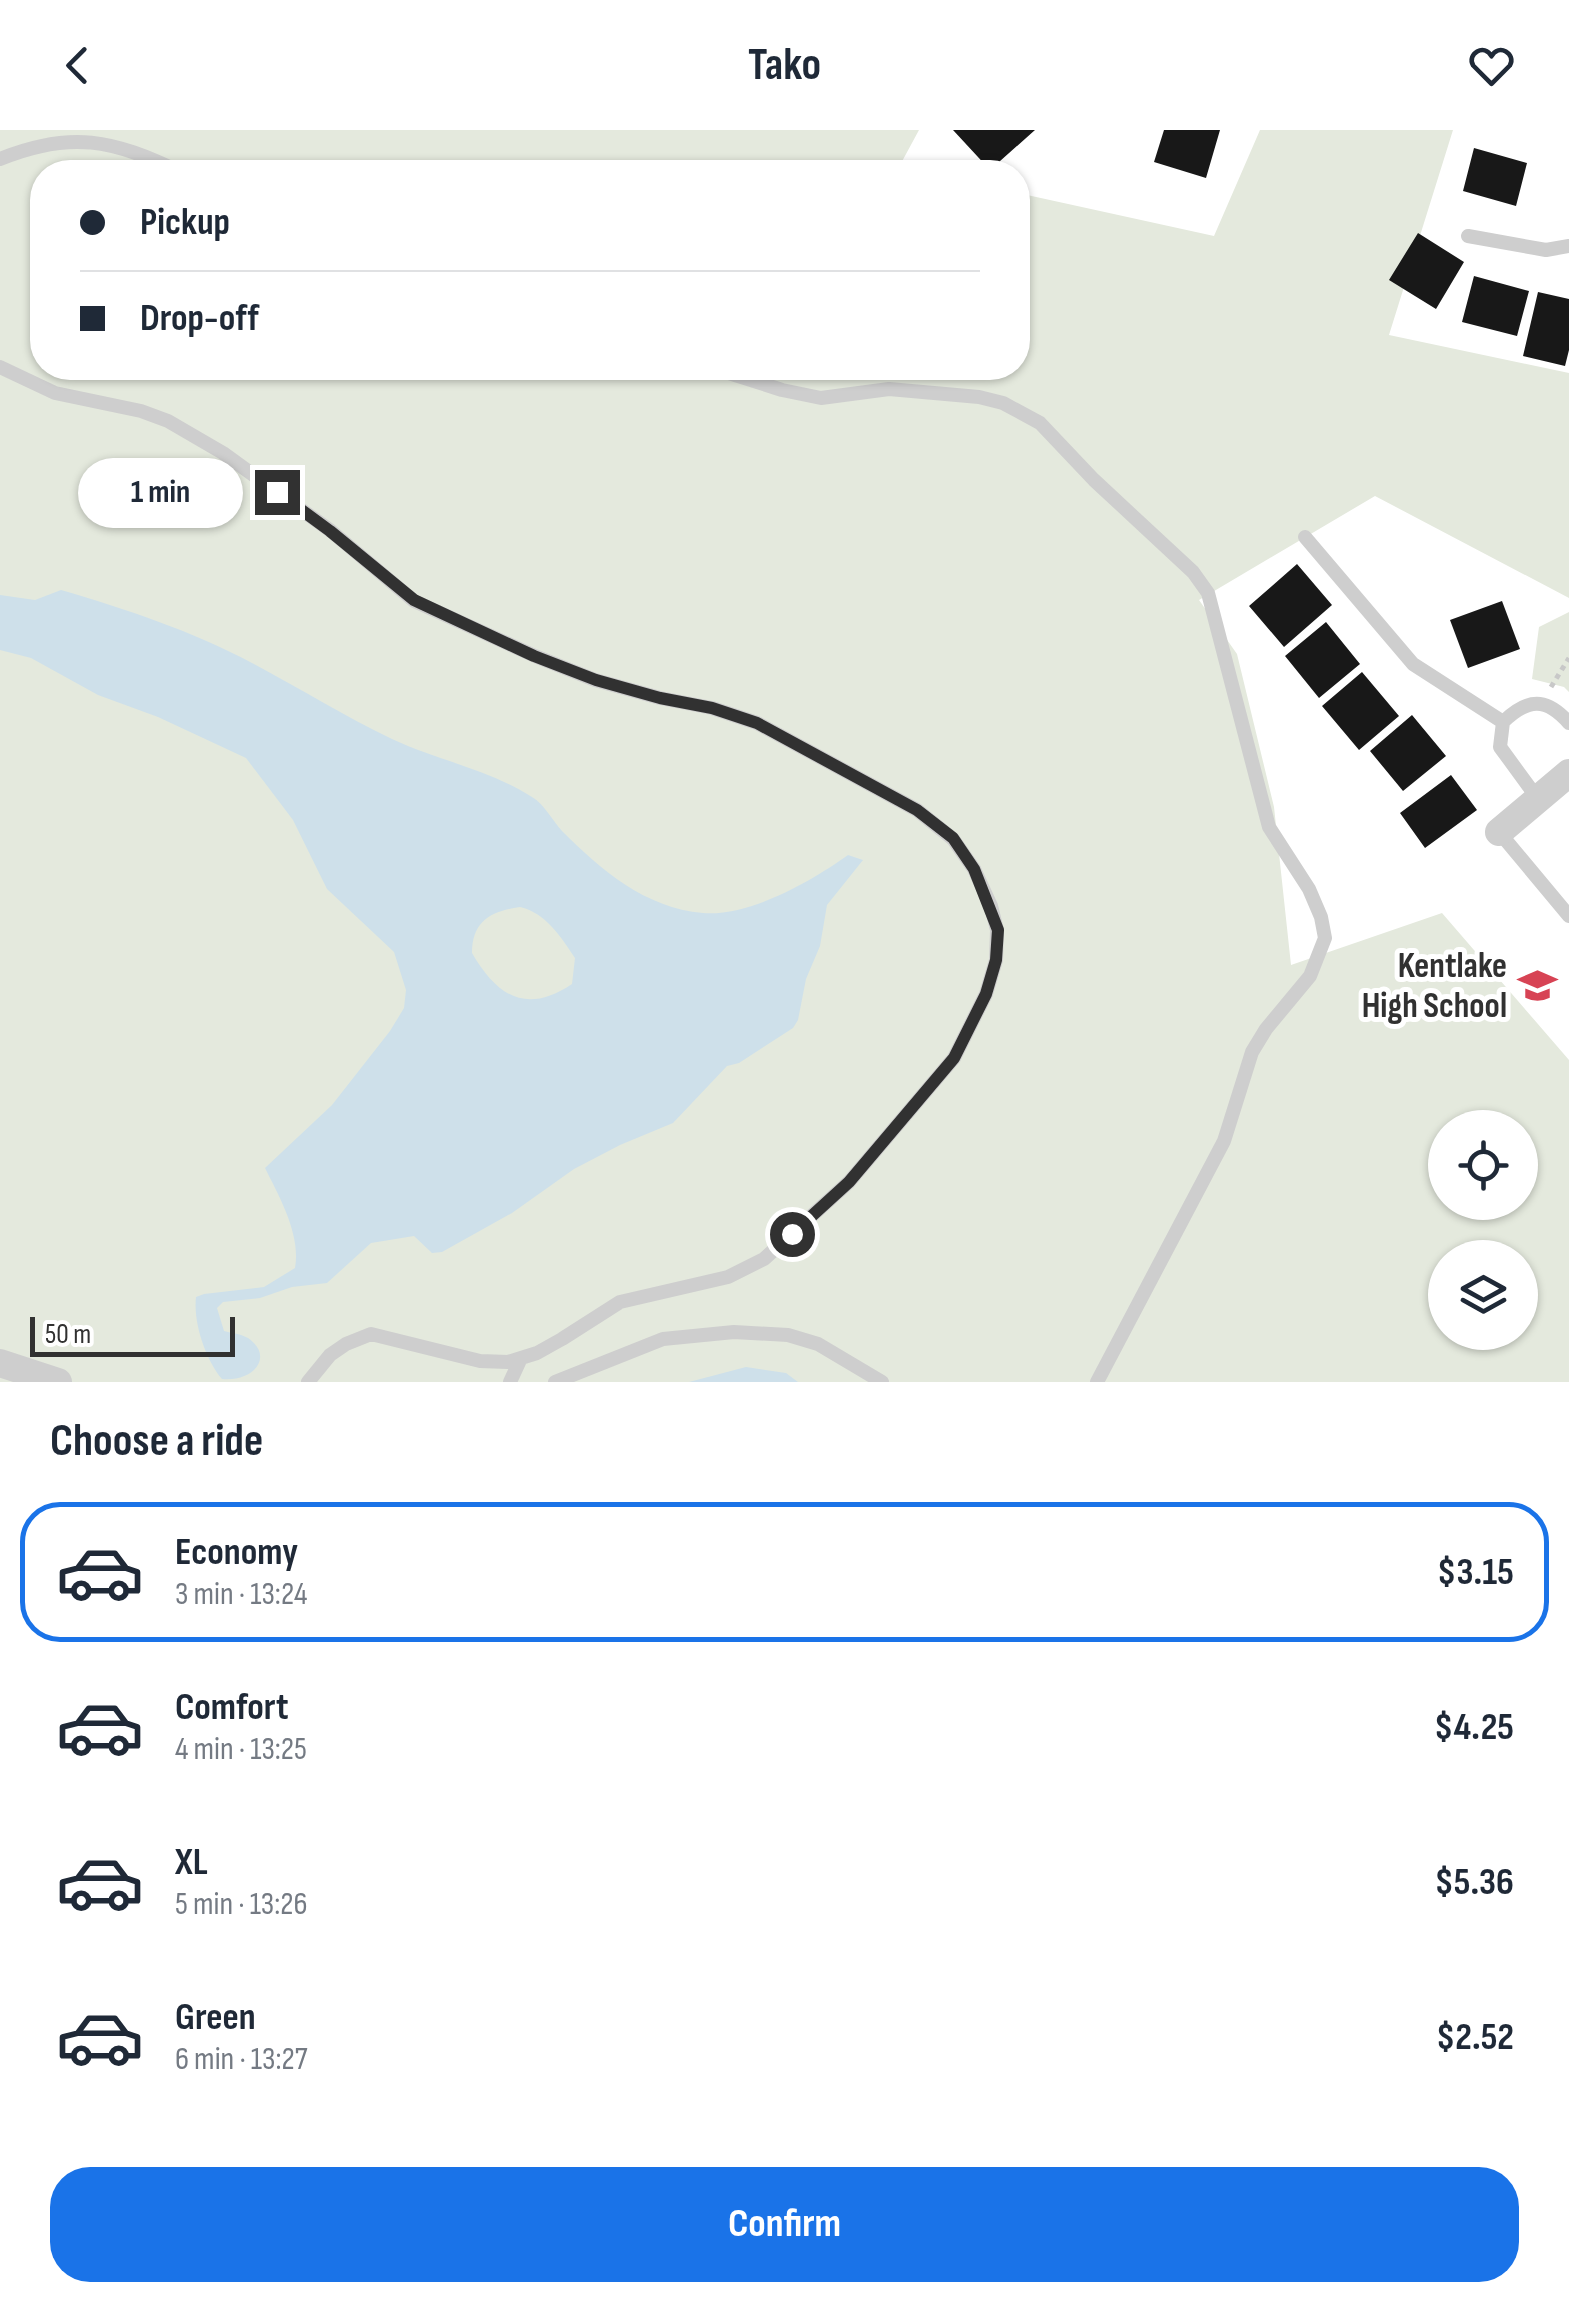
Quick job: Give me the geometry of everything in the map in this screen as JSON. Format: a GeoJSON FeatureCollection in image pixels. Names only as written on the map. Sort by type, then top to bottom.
{"type":"FeatureCollection","features":[{"type":"Feature","properties":{"kind":"street"},"geometry":{"type":"LineString","coordinates":[[1499,832],[1569,773]]}},
{"type":"Feature","properties":{"kind":"street"},"geometry":{"type":"LineString","coordinates":[[0,1362],[58,1382]]}},
{"type":"Feature","properties":{"kind":"lane"},"geometry":{"type":"LineString","coordinates":[[0,159],[50,136],[86,134],[112,138],[156,160]]}},
{"type":"Feature","properties":{"kind":"lane"},"geometry":{"type":"LineString","coordinates":[[1468,236],[1546,250],[1569,246]]}},
{"type":"Feature","properties":{"kind":"lane"},"geometry":{"type":"LineString","coordinates":[[0,367],[55,393],[141,410],[168,421],[223,453],[330,531],[414,600],[596,680],[757,723],[917,810],[953,838],[974,869],[998,930],[996,960],[986,994],[954,1058],[849,1182],[764,1259],[728,1277],[620,1302],[562,1339],[508,1362],[480,1361],[371,1334],[330,1355],[308,1382]]}},
{"type":"Feature","properties":{"kind":"lane"},"geometry":{"type":"LineString","coordinates":[[751,380],[820,398],[888,389],[979,397],[1003,402],[1040,423],[1094,480],[1193,572],[1208,593],[1269,826],[1310,889],[1321,917],[1325,938],[1310,976],[1266,1028],[1252,1052],[1224,1141],[1097,1382]]}},
{"type":"Feature","properties":{"kind":"lane"},"geometry":{"type":"LineString","coordinates":[[1305,537],[1414,664],[1503,722]]}},
{"type":"Feature","properties":{"kind":"lane"},"geometry":{"type":"LineString","coordinates":[[1538,799],[1500,747],[1503,722],[1523,706],[1543,704],[1557,710],[1569,724]]}},
{"type":"Feature","properties":{"kind":"lane"},"geometry":{"type":"LineString","coordinates":[[1499,832],[1569,916]]}},
{"type":"Feature","properties":{"kind":"lane"},"geometry":{"type":"LineString","coordinates":[[1555,900],[1569,888]]}},
{"type":"Feature","properties":{"kind":"lane"},"geometry":{"type":"LineString","coordinates":[[555,1382],[663,1339],[734,1332],[788,1334],[818,1344],[882,1382]]}},
{"type":"Feature","properties":{"kind":"lane"},"geometry":{"type":"LineString","coordinates":[[510,1382],[521,1358]]}},
{"type":"Feature","properties":{"kind":"path"},"geometry":{"type":"LineString","coordinates":[[1543,704],[1569,658]]}},
{"type":"Feature","properties":{"kind":"shaded area"},"geometry":{"type":"Polygon","coordinates":[[[0,130],[919,130],[903,160],[30,160],[30,380],[1030,380],[1030,196],[1214,236],[1260,130],[1453,130],[1389,335],[1569,373],[1569,598],[1375,496],[1199,600],[1237,654],[1274,807],[1291,965],[1442,913],[1569,1060],[1569,1382],[0,1382],[0,130]]]}},
{"type":"Feature","properties":{"kind":"shaded area"},"geometry":{"type":"Polygon","coordinates":[[[1569,612],[1569,692],[1564,687],[1532,679],[1539,627],[1569,612]]]}},
{"type":"Feature","properties":{"kind":"water"},"geometry":{"type":"Polygon","coordinates":[[[61,590],[182,631],[229,651],[392,739],[516,788],[536,800],[562,831],[608,873],[662,904],[703,913],[740,909],[798,886],[848,855],[863,860],[827,905],[820,946],[806,979],[798,1020],[793,1028],[739,1063],[727,1066],[673,1123],[574,1169],[512,1213],[442,1252],[432,1253],[414,1236],[371,1243],[327,1283],[223,1302],[217,1308],[224,1331],[248,1338],[256,1345],[260,1360],[243,1377],[222,1379],[202,1341],[196,1297],[264,1287],[295,1268],[292,1230],[265,1168],[332,1105],[390,1031],[404,1008],[406,990],[394,952],[327,889],[293,820],[246,758],[158,717],[98,695],[31,658],[0,650],[0,595],[35,600],[61,590]],[[510,909],[485,920],[475,933],[472,953],[502,990],[527,999],[556,993],[572,984],[575,958],[552,927],[529,910],[510,909]]]}},
{"type":"Feature","properties":{"kind":"water"},"geometry":{"type":"Polygon","coordinates":[[[746,1367],[786,1373],[798,1382],[689,1382],[746,1367]]]}},
{"type":"Feature","properties":{"kind":"building"},"geometry":{"type":"Polygon","coordinates":[[[953,130],[1035,130],[1001,160],[981,160],[953,130]]]}},
{"type":"Feature","properties":{"kind":"building"},"geometry":{"type":"Polygon","coordinates":[[[1164,130],[1220,130],[1206,178],[1154,162],[1164,130]]]}},
{"type":"Feature","properties":{"kind":"building"},"geometry":{"type":"Polygon","coordinates":[[[1474,148],[1527,163],[1516,206],[1463,191],[1474,148]]]}},
{"type":"Feature","properties":{"kind":"building"},"geometry":{"type":"Polygon","coordinates":[[[1418,233],[1464,262],[1436,309],[1389,280],[1418,233]]]}},
{"type":"Feature","properties":{"kind":"building"},"geometry":{"type":"Polygon","coordinates":[[[1474,276],[1529,291],[1517,336],[1462,322],[1474,276]]]}},
{"type":"Feature","properties":{"kind":"building"},"geometry":{"type":"Polygon","coordinates":[[[1538,292],[1569,299],[1569,350],[1565,366],[1523,356],[1538,292]]]}},
{"type":"Feature","properties":{"kind":"building"},"geometry":{"type":"Polygon","coordinates":[[[1297,564],[1332,605],[1284,647],[1249,606],[1297,564]]]}},
{"type":"Feature","properties":{"kind":"building"},"geometry":{"type":"Polygon","coordinates":[[[1502,601],[1520,649],[1468,668],[1450,620],[1502,601]]]}},
{"type":"Feature","properties":{"kind":"building"},"geometry":{"type":"Polygon","coordinates":[[[1326,622],[1360,664],[1319,698],[1285,656],[1326,622]]]}},
{"type":"Feature","properties":{"kind":"building"},"geometry":{"type":"Polygon","coordinates":[[[1362,672],[1399,716],[1359,750],[1322,706],[1362,672]]]}},
{"type":"Feature","properties":{"kind":"building"},"geometry":{"type":"Polygon","coordinates":[[[1412,715],[1446,756],[1403,791],[1370,751],[1412,715]]]}},
{"type":"Feature","properties":{"kind":"building"},"geometry":{"type":"Polygon","coordinates":[[[1451,775],[1477,810],[1425,848],[1400,813],[1451,775]]]}},
{"type":"Feature","properties":{"kind":"place","name":"Kentlake High School"},"geometry":{"type":"Point","coordinates":[1537,986]}},
{"type":"Feature","properties":{"kind":"route"},"geometry":{"type":"LineString","coordinates":[[277,492],[414,600],[596,680],[757,723],[917,810],[953,838],[974,869],[998,930],[996,960],[986,994],[954,1058],[849,1182],[792,1234]]}}]}
